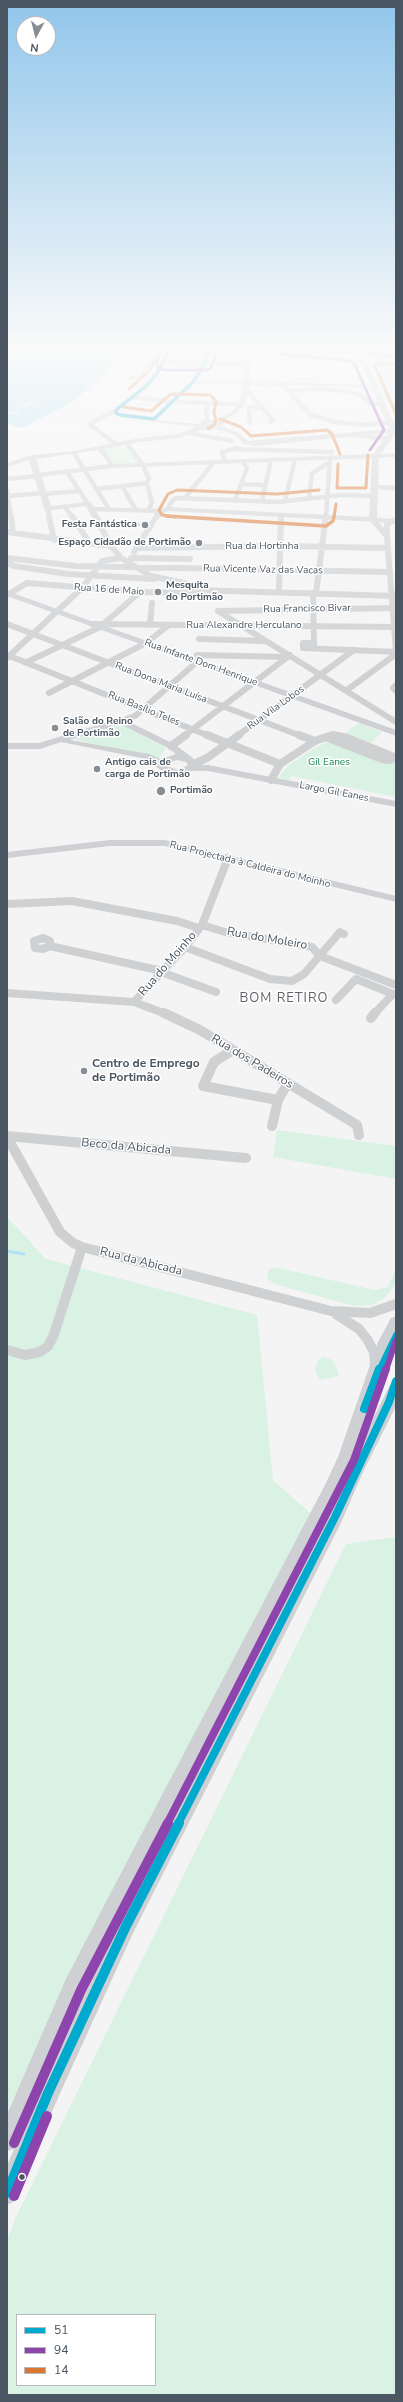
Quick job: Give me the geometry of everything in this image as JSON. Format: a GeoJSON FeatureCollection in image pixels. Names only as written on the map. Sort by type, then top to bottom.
{"type":"FeatureCollection","features":[{"type":"Feature","properties":{"kind":"street"},"geometry":{"type":"LineString","coordinates":[[7,465],[29,458]]}},
{"type":"Feature","properties":{"kind":"street"},"geometry":{"type":"LineString","coordinates":[[32,458],[48,509],[54,540]]}},
{"type":"Feature","properties":{"kind":"street"},"geometry":{"type":"LineString","coordinates":[[77,458],[84,469],[89,491],[90,507],[111,546],[121,558]]}},
{"type":"Feature","properties":{"kind":"street"},"geometry":{"type":"LineString","coordinates":[[107,458],[112,466]]}},
{"type":"Feature","properties":{"kind":"street"},"geometry":{"type":"LineString","coordinates":[[138,458],[143,465],[149,479],[147,483],[152,503],[148,510]]}},
{"type":"Feature","properties":{"kind":"street"},"geometry":{"type":"LineString","coordinates":[[7,479],[112,466],[311,458]]}},
{"type":"Feature","properties":{"kind":"street"},"geometry":{"type":"LineString","coordinates":[[309,499],[312,473],[331,458]]}},
{"type":"Feature","properties":{"kind":"street"},"geometry":{"type":"LineString","coordinates":[[332,458],[326,518],[314,593],[314,646],[396,653]]}},
{"type":"Feature","properties":{"kind":"street"},"geometry":{"type":"LineString","coordinates":[[373,520],[376,458]]}},
{"type":"Feature","properties":{"kind":"street"},"geometry":{"type":"LineString","coordinates":[[285,501],[294,459]]}},
{"type":"Feature","properties":{"kind":"street"},"geometry":{"type":"LineString","coordinates":[[262,501],[270,465],[269,460]]}},
{"type":"Feature","properties":{"kind":"street"},"geometry":{"type":"LineString","coordinates":[[235,500],[247,468],[242,461]]}},
{"type":"Feature","properties":{"kind":"street"},"geometry":{"type":"LineString","coordinates":[[185,498],[214,462]]}},
{"type":"Feature","properties":{"kind":"street"},"geometry":{"type":"LineString","coordinates":[[66,472],[109,509]]}},
{"type":"Feature","properties":{"kind":"street"},"geometry":{"type":"LineString","coordinates":[[111,546],[88,542],[54,540],[10,533],[7,494],[89,491],[147,483]]}},
{"type":"Feature","properties":{"kind":"street"},"geometry":{"type":"LineString","coordinates":[[241,484],[265,485]]}},
{"type":"Feature","properties":{"kind":"street"},"geometry":{"type":"LineString","coordinates":[[122,486],[136,510]]}},
{"type":"Feature","properties":{"kind":"street"},"geometry":{"type":"LineString","coordinates":[[375,487],[396,488]]}},
{"type":"Feature","properties":{"kind":"street"},"geometry":{"type":"LineString","coordinates":[[130,560],[151,525],[176,498],[285,501],[327,497],[374,496]]}},
{"type":"Feature","properties":{"kind":"street"},"geometry":{"type":"LineString","coordinates":[[65,507],[88,542]]}},
{"type":"Feature","properties":{"kind":"street"},"geometry":{"type":"LineString","coordinates":[[48,509],[90,507],[395,521]]}},
{"type":"Feature","properties":{"kind":"street"},"geometry":{"type":"LineString","coordinates":[[279,592],[281,570],[281,516]]}},
{"type":"Feature","properties":{"kind":"street"},"geometry":{"type":"LineString","coordinates":[[373,520],[387,532]]}},
{"type":"Feature","properties":{"kind":"street"},"geometry":{"type":"LineString","coordinates":[[395,521],[387,523],[387,532],[389,572],[394,608],[396,653]]}},
{"type":"Feature","properties":{"kind":"street"},"geometry":{"type":"LineString","coordinates":[[99,523],[151,525]]}},
{"type":"Feature","properties":{"kind":"street","name":"Rua da Hortinha"},"geometry":{"type":"LineString","coordinates":[[136,548],[280,546],[388,548]]}},
{"type":"Feature","properties":{"kind":"street","name":"Rua Vicente Vaz das Vacas"},"geometry":{"type":"LineString","coordinates":[[7,558],[98,567],[396,572]]}},
{"type":"Feature","properties":{"kind":"street"},"geometry":{"type":"LineString","coordinates":[[8,656],[82,588],[102,561],[121,558],[130,560],[190,559]]}},
{"type":"Feature","properties":{"kind":"street"},"geometry":{"type":"LineString","coordinates":[[130,560],[137,568],[161,579]]}},
{"type":"Feature","properties":{"kind":"street"},"geometry":{"type":"LineString","coordinates":[[7,563],[14,566],[91,576],[161,579],[188,584],[197,591]]}},
{"type":"Feature","properties":{"kind":"street"},"geometry":{"type":"LineString","coordinates":[[14,566],[16,572]]}},
{"type":"Feature","properties":{"kind":"street"},"geometry":{"type":"LineString","coordinates":[[8,593],[21,585],[18,579]]}},
{"type":"Feature","properties":{"kind":"street","name":"Rua 16 de Maio"},"geometry":{"type":"LineString","coordinates":[[21,585],[27,583],[140,592],[279,592],[393,596]]}},
{"type":"Feature","properties":{"kind":"street"},"geometry":{"type":"LineString","coordinates":[[27,662],[98,626],[140,592]]}},
{"type":"Feature","properties":{"kind":"street","name":"Rua Infante Dom Henrique"},"geometry":{"type":"LineString","coordinates":[[8,593],[146,643],[198,658],[255,682],[396,733]]}},
{"type":"Feature","properties":{"kind":"street"},"geometry":{"type":"LineString","coordinates":[[150,625],[152,604]]}},
{"type":"Feature","properties":{"kind":"street","name":"Rua Francisco Bivar"},"geometry":{"type":"LineString","coordinates":[[240,625],[218,611],[313,608],[394,608]]}},
{"type":"Feature","properties":{"kind":"street","name":"Rua Dona Maria Luísa"},"geometry":{"type":"LineString","coordinates":[[7,624],[32,635],[315,741]]}},
{"type":"Feature","properties":{"kind":"street"},"geometry":{"type":"LineString","coordinates":[[49,693],[146,643],[169,625]]}},
{"type":"Feature","properties":{"kind":"street"},"geometry":{"type":"LineString","coordinates":[[240,625],[347,690],[396,722]]}},
{"type":"Feature","properties":{"kind":"street","name":"Rua Alexandre Herculano"},"geometry":{"type":"LineString","coordinates":[[98,626],[395,626]]}},
{"type":"Feature","properties":{"kind":"street"},"geometry":{"type":"LineString","coordinates":[[199,640],[265,641]]}},
{"type":"Feature","properties":{"kind":"street","name":"Rua Vila Lobos"},"geometry":{"type":"LineString","coordinates":[[207,763],[227,743],[354,650]]}},
{"type":"Feature","properties":{"kind":"street"},"geometry":{"type":"LineString","coordinates":[[347,690],[396,653]]}},
{"type":"Feature","properties":{"kind":"street","name":"Rua Basílio Teles"},"geometry":{"type":"LineString","coordinates":[[8,656],[73,680],[193,730],[280,764]]}},
{"type":"Feature","properties":{"kind":"street"},"geometry":{"type":"LineString","coordinates":[[7,746],[31,747],[77,739],[135,716],[170,686],[198,658],[289,656]]}},
{"type":"Feature","properties":{"kind":"street"},"geometry":{"type":"LineString","coordinates":[[171,746],[289,656]]}},
{"type":"Feature","properties":{"kind":"street"},"geometry":{"type":"LineString","coordinates":[[396,685],[393,688],[396,691]]}},
{"type":"Feature","properties":{"kind":"street"},"geometry":{"type":"LineString","coordinates":[[121,721],[171,746],[191,762]]}},
{"type":"Feature","properties":{"kind":"street"},"geometry":{"type":"LineString","coordinates":[[271,780],[280,764],[315,741],[326,737],[339,735],[394,757],[390,760],[382,759],[326,737]]}},
{"type":"Feature","properties":{"kind":"street"},"geometry":{"type":"LineString","coordinates":[[50,744],[64,740],[77,739],[149,757],[167,770],[175,773],[185,772],[191,762]]}},
{"type":"Feature","properties":{"kind":"street"},"geometry":{"type":"LineString","coordinates":[[162,766],[168,758],[191,762]]}},
{"type":"Feature","properties":{"kind":"street","name":"Largo Gil Eanes"},"geometry":{"type":"LineString","coordinates":[[191,762],[207,763],[260,778],[396,804]]}},
{"type":"Feature","properties":{"kind":"street","name":"Rua Projectada à Caldeira do Moinho"},"geometry":{"type":"LineString","coordinates":[[7,855],[110,843],[165,843],[396,899]]}},
{"type":"Feature","properties":{"kind":"street","name":"Rua do Moinho"},"geometry":{"type":"LineString","coordinates":[[134,1002],[185,947],[201,927],[228,858]]}},
{"type":"Feature","properties":{"kind":"street","name":"Rua do Moleiro"},"geometry":{"type":"LineString","coordinates":[[7,904],[72,901],[177,921],[225,932],[304,944],[312,947],[320,956],[395,990]]}},
{"type":"Feature","properties":{"kind":"street"},"geometry":{"type":"LineString","coordinates":[[185,947],[281,982],[298,979],[340,932],[344,934]]}},
{"type":"Feature","properties":{"kind":"street"},"geometry":{"type":"LineString","coordinates":[[50,946],[162,971],[216,992]]}},
{"type":"Feature","properties":{"kind":"street"},"geometry":{"type":"LineString","coordinates":[[336,1000],[356,979],[395,990],[371,1018]]}},
{"type":"Feature","properties":{"kind":"street","name":"Rua dos Padeiros"},"geometry":{"type":"LineString","coordinates":[[7,992],[134,1002],[200,1030],[357,1125],[359,1135]]}},
{"type":"Feature","properties":{"kind":"street"},"geometry":{"type":"LineString","coordinates":[[233,1050],[214,1062],[203,1086],[278,1100]]}},
{"type":"Feature","properties":{"kind":"street"},"geometry":{"type":"LineString","coordinates":[[272,1126],[278,1100],[288,1083]]}},
{"type":"Feature","properties":{"kind":"street","name":"Beco da Abicada"},"geometry":{"type":"LineString","coordinates":[[7,1136],[246,1158]]}},
{"type":"Feature","properties":{"kind":"street","name":"Rua da Abicada"},"geometry":{"type":"LineString","coordinates":[[7,1136],[60,1232],[82,1247],[331,1311]]}},
{"type":"Feature","properties":{"kind":"street"},"geometry":{"type":"LineString","coordinates":[[7,1350],[25,1355],[40,1352],[48,1346],[53,1337],[82,1247]]}},
{"type":"Feature","properties":{"kind":"street"},"geometry":{"type":"LineString","coordinates":[[331,1311],[370,1313],[396,1304]]}},
{"type":"Feature","properties":{"kind":"street"},"geometry":{"type":"LineString","coordinates":[[331,1311],[359,1328],[367,1339],[374,1352],[374,1379]]}},
{"type":"Feature","properties":{"kind":"street"},"geometry":{"type":"LineString","coordinates":[[7,2140],[74,1987],[346,1457],[386,1342],[396,1322]]}},
{"type":"Feature","properties":{"kind":"street"},"geometry":{"type":"LineString","coordinates":[[374,1379],[396,1335]]}},
{"type":"Feature","properties":{"kind":"street"},"geometry":{"type":"LineString","coordinates":[[7,2193],[48,2093],[126,1926],[335,1517],[394,1397],[396,1381]]}},
{"type":"Feature","properties":{"kind":"green space"},"geometry":{"type":"Polygon","coordinates":[[[109,458],[136,458],[140,464],[113,465],[109,458]]]}},
{"type":"Feature","properties":{"kind":"green space"},"geometry":{"type":"Polygon","coordinates":[[[359,723],[382,732],[371,743],[345,733],[359,723]]]}},
{"type":"Feature","properties":{"kind":"green space"},"geometry":{"type":"Polygon","coordinates":[[[115,725],[124,726],[166,748],[159,758],[76,740],[77,738],[115,725]]]}},
{"type":"Feature","properties":{"kind":"green space","name":"Gil Eanes"},"geometry":{"type":"Polygon","coordinates":[[[330,741],[396,759],[396,797],[292,776],[290,780],[278,778],[288,766],[314,748],[330,741]]]}},
{"type":"Feature","properties":{"kind":"green space"},"geometry":{"type":"Polygon","coordinates":[[[277,1130],[396,1146],[396,1179],[273,1157],[277,1130]]]}},
{"type":"Feature","properties":{"kind":"green space"},"geometry":{"type":"Polygon","coordinates":[[[7,1217],[46,1259],[257,1315],[273,1480],[319,1521],[90,1933],[7,2112],[7,1217]]]}},
{"type":"Feature","properties":{"kind":"green space"},"geometry":{"type":"Polygon","coordinates":[[[279,1268],[374,1290],[388,1287],[396,1269],[396,1282],[386,1297],[372,1305],[354,1306],[278,1285],[267,1279],[269,1269],[279,1268]]]}},
{"type":"Feature","properties":{"kind":"green space"},"geometry":{"type":"Polygon","coordinates":[[[324,1357],[332,1360],[337,1368],[339,1376],[319,1380],[315,1370],[318,1360],[324,1357]]]}},
{"type":"Feature","properties":{"kind":"green space"},"geometry":{"type":"Polygon","coordinates":[[[396,1537],[396,2395],[7,2395],[7,2241],[15,2219],[346,1544],[396,1537]]]}},
{"type":"Feature","properties":{"kind":"waterway"},"geometry":{"type":"LineString","coordinates":[[7,1251],[24,1254]]}},
{"type":"Feature","properties":{"kind":"transit line","name":"14"},"geometry":{"type":"LineString","coordinates":[[338,464],[337,488],[366,488],[368,458]]}},
{"type":"Feature","properties":{"kind":"transit line","name":"14"},"geometry":{"type":"LineString","coordinates":[[319,490],[277,494],[177,490],[168,494],[159,510],[162,515],[167,517],[326,526],[333,521],[336,504]]}},
{"type":"Feature","properties":{"kind":"transit line","name":"51"},"geometry":{"type":"LineString","coordinates":[[364,1409],[374,1379],[396,1335]]}},
{"type":"Feature","properties":{"kind":"transit line","name":"94"},"geometry":{"type":"LineString","coordinates":[[14,2143],[81,1990],[354,1460],[396,1340]]}},
{"type":"Feature","properties":{"kind":"transit line","name":"51"},"geometry":{"type":"LineString","coordinates":[[7,2193],[48,2093],[126,1926],[335,1517],[389,1402],[396,1381]]}},
{"type":"Feature","properties":{"kind":"transit line","name":"94"},"geometry":{"type":"LineString","coordinates":[[14,2196],[47,2116]]}},
{"type":"Feature","properties":{"kind":"place","name":"Festa Fantástica"},"geometry":{"type":"Point","coordinates":[145,525]}},
{"type":"Feature","properties":{"kind":"place","name":"Espaço Cidadão de Portimão"},"geometry":{"type":"Point","coordinates":[199,543]}},
{"type":"Feature","properties":{"kind":"place","name":"Mesquita do Portimão"},"geometry":{"type":"Point","coordinates":[158,592]}},
{"type":"Feature","properties":{"kind":"place","name":"Salão do Reino de Portimão"},"geometry":{"type":"Point","coordinates":[55,728]}},
{"type":"Feature","properties":{"kind":"place","name":"Antigo cais de carga de Portimão"},"geometry":{"type":"Point","coordinates":[97,769]}},
{"type":"Feature","properties":{"kind":"place","name":"Portimão"},"geometry":{"type":"Point","coordinates":[161,791]}},
{"type":"Feature","properties":{"kind":"place","name":"Centro de Emprego de Portimão"},"geometry":{"type":"Point","coordinates":[84,1071]}},
{"type":"Feature","properties":{"kind":"district","name":"BOM RETIRO"},"geometry":{"type":"Point","coordinates":[284,999]}}]}
